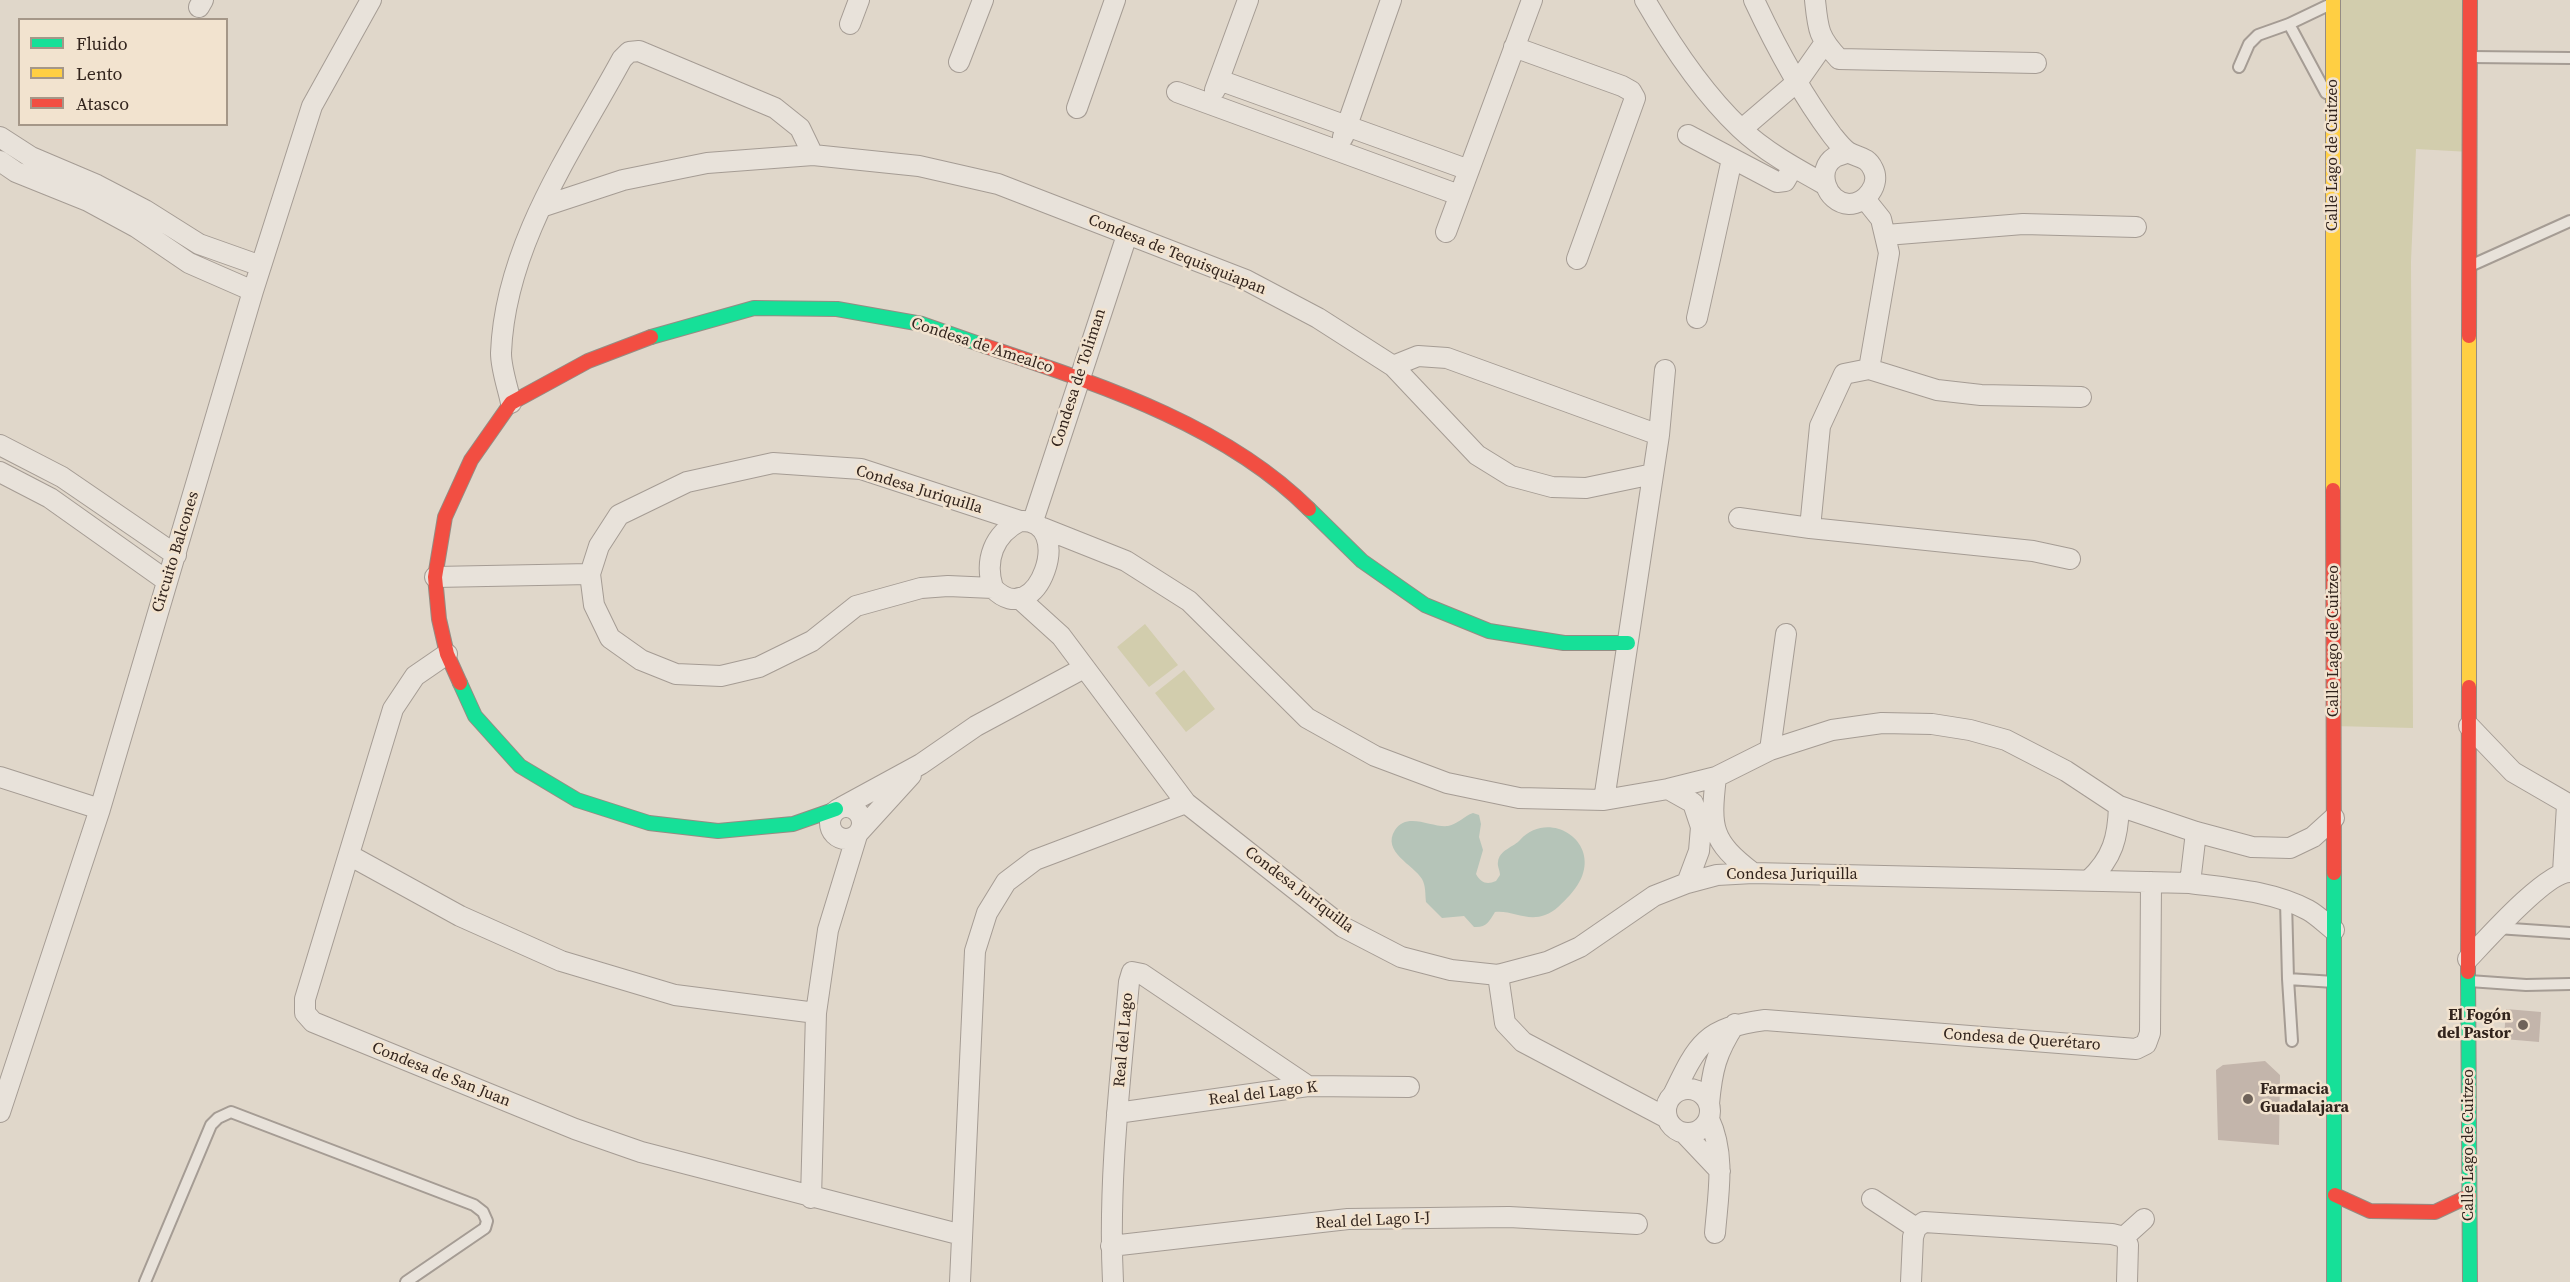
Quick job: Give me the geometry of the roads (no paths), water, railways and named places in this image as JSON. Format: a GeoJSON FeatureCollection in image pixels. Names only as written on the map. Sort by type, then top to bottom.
{"type":"FeatureCollection","features":[{"type":"Feature","properties":{"kind":"main road","name":"Calle Lago de Cuitzeo"},"geometry":{"type":"LineString","coordinates":[[2470,0],[2468,959],[2470,1282]]}},
{"type":"Feature","properties":{"kind":"main road","name":"Calle Lago de Cuitzeo"},"geometry":{"type":"LineString","coordinates":[[2333,1],[2334,1282]]}},
{"type":"Feature","properties":{"kind":"main road","name":"Condesa de Amealco"},"geometry":{"type":"LineString","coordinates":[[839,808],[793,824],[718,831],[649,823],[577,800],[520,766],[475,716],[447,654],[439,620],[435,577],[445,517],[471,460],[511,403],[588,361],[666,331],[754,308],[837,309],[922,324],[1079,378],[1208,434],[1286,486],[1362,561],[1425,605],[1489,632],[1564,643],[1628,643]]}},
{"type":"Feature","properties":{"kind":"main road"},"geometry":{"type":"LineString","coordinates":[[2335,1195],[2370,1211],[2435,1212],[2469,1196]]}},
{"type":"Feature","properties":{"kind":"street","name":"Circuito Balcones"},"geometry":{"type":"LineString","coordinates":[[0,1112],[100,809],[253,291],[312,106],[371,0]]}},
{"type":"Feature","properties":{"kind":"street"},"geometry":{"type":"LineString","coordinates":[[850,24],[859,0]]}},
{"type":"Feature","properties":{"kind":"street"},"geometry":{"type":"LineString","coordinates":[[959,62],[983,0]]}},
{"type":"Feature","properties":{"kind":"street"},"geometry":{"type":"LineString","coordinates":[[1077,108],[1114,0]]}},
{"type":"Feature","properties":{"kind":"street"},"geometry":{"type":"LineString","coordinates":[[1209,104],[1248,0]]}},
{"type":"Feature","properties":{"kind":"street"},"geometry":{"type":"LineString","coordinates":[[1337,151],[1391,0]]}},
{"type":"Feature","properties":{"kind":"street"},"geometry":{"type":"LineString","coordinates":[[1446,232],[1532,0]]}},
{"type":"Feature","properties":{"kind":"street"},"geometry":{"type":"LineString","coordinates":[[1645,0],[1706,92],[1742,129],[1793,167],[1824,184],[1833,198],[1849,204],[1865,199],[1874,187],[1874,170],[1864,157],[1848,152],[1833,136],[1798,81],[1754,0]]}},
{"type":"Feature","properties":{"kind":"street"},"geometry":{"type":"LineString","coordinates":[[1815,0],[1818,28],[1824,44],[1839,59],[2036,63]]}},
{"type":"Feature","properties":{"kind":"street"},"geometry":{"type":"LineString","coordinates":[[1742,129],[1798,81],[1824,44]]}},
{"type":"Feature","properties":{"kind":"street"},"geometry":{"type":"LineString","coordinates":[[1514,47],[1622,86],[1631,91],[1635,98],[1577,259]]}},
{"type":"Feature","properties":{"kind":"street"},"geometry":{"type":"LineString","coordinates":[[511,403],[501,356],[506,310],[524,245],[541,207],[622,59],[629,52],[639,51],[775,108],[800,128],[813,155]]}},
{"type":"Feature","properties":{"kind":"street"},"geometry":{"type":"LineString","coordinates":[[1219,80],[1469,170]]}},
{"type":"Feature","properties":{"kind":"street"},"geometry":{"type":"LineString","coordinates":[[1177,92],[1459,195]]}},
{"type":"Feature","properties":{"kind":"street"},"geometry":{"type":"LineString","coordinates":[[1688,135],[1777,182],[1785,181],[1793,167]]}},
{"type":"Feature","properties":{"kind":"street"},"geometry":{"type":"LineString","coordinates":[[0,137],[31,157],[88,201],[136,227],[189,263],[253,291]]}},
{"type":"Feature","properties":{"kind":"street"},"geometry":{"type":"LineString","coordinates":[[1824,184],[1825,169],[1834,157],[1848,152]]}},
{"type":"Feature","properties":{"kind":"street","name":"Condesa de Tequisquiapan"},"geometry":{"type":"LineString","coordinates":[[541,207],[623,180],[707,164],[813,155],[919,166],[998,184],[1246,280],[1318,318],[1393,366],[1477,455],[1511,476],[1552,487],[1586,488],[1653,474]]}},
{"type":"Feature","properties":{"kind":"street"},"geometry":{"type":"LineString","coordinates":[[1697,318],[1732,159]]}},
{"type":"Feature","properties":{"kind":"street"},"geometry":{"type":"LineString","coordinates":[[0,161],[16,172],[97,185],[145,210],[199,244],[261,266]]}},
{"type":"Feature","properties":{"kind":"street"},"geometry":{"type":"LineString","coordinates":[[1865,199],[1881,219],[1889,253],[1869,369]]}},
{"type":"Feature","properties":{"kind":"street"},"geometry":{"type":"LineString","coordinates":[[1886,235],[2023,224],[2136,227]]}},
{"type":"Feature","properties":{"kind":"street","name":"Condesa de Toliman"},"geometry":{"type":"LineString","coordinates":[[1032,524],[1127,235]]}},
{"type":"Feature","properties":{"kind":"street"},"geometry":{"type":"LineString","coordinates":[[1393,366],[1418,356],[1447,358],[1659,435]]}},
{"type":"Feature","properties":{"kind":"street"},"geometry":{"type":"LineString","coordinates":[[1810,528],[1820,426],[1844,374],[1869,369],[1937,390],[1981,395],[2081,397]]}},
{"type":"Feature","properties":{"kind":"street"},"geometry":{"type":"LineString","coordinates":[[1604,800],[1659,435],[1665,370]]}},
{"type":"Feature","properties":{"kind":"street"},"geometry":{"type":"LineString","coordinates":[[1,449],[62,477],[176,555]]}},
{"type":"Feature","properties":{"kind":"street","name":"Condesa Juriquilla"},"geometry":{"type":"LineString","coordinates":[[2334,818],[2313,837],[2290,848],[2252,847],[2196,832],[2119,806],[2066,771],[2006,740],[1970,730],[1932,724],[1882,723],[1832,730],[1770,750],[1716,777],[1668,789],[1604,800],[1519,798],[1447,783],[1375,756],[1306,718],[1190,601],[1126,561],[1032,524],[861,469],[773,463],[687,482],[619,515],[599,546],[590,574],[594,605],[610,638],[641,660],[676,674],[721,676],[759,667],[812,641],[856,606],[921,588],[948,586],[993,588],[1008,598],[1019,598],[1061,636],[1186,803],[1343,927],[1401,957],[1451,970],[1498,975],[1547,962],[1580,947],[1654,896],[1687,883],[1718,875],[1753,873],[2190,883],[2286,901],[2308,910],[2334,930]]}},
{"type":"Feature","properties":{"kind":"street"},"geometry":{"type":"LineString","coordinates":[[0,472],[50,498],[167,581]]}},
{"type":"Feature","properties":{"kind":"street"},"geometry":{"type":"LineString","coordinates":[[100,533],[115,513]]}},
{"type":"Feature","properties":{"kind":"street"},"geometry":{"type":"LineString","coordinates":[[1739,518],[1810,528],[2034,551],[2070,559]]}},
{"type":"Feature","properties":{"kind":"street"},"geometry":{"type":"LineString","coordinates":[[993,588],[989,566],[994,545],[1011,526],[1032,524],[1048,543],[1046,570],[1033,590],[1019,598]]}},
{"type":"Feature","properties":{"kind":"street"},"geometry":{"type":"LineString","coordinates":[[435,577],[590,574]]}},
{"type":"Feature","properties":{"kind":"street"},"geometry":{"type":"LineString","coordinates":[[1770,750],[1786,634]]}},
{"type":"Feature","properties":{"kind":"street","name":"Condesa de San Juan"},"geometry":{"type":"LineString","coordinates":[[447,654],[415,676],[393,709],[305,999],[305,1013],[313,1022],[575,1129],[641,1152],[811,1198],[962,1235]]}},
{"type":"Feature","properties":{"kind":"street","name":"Condesa de Amealco"},"geometry":{"type":"LineString","coordinates":[[839,808],[921,764],[976,726],[1084,668]]}},
{"type":"Feature","properties":{"kind":"street"},"geometry":{"type":"LineString","coordinates":[[2468,959],[2533,893],[2566,872],[2569,805],[2513,772],[2469,726]]}},
{"type":"Feature","properties":{"kind":"street","name":"Condesa de Amealco"},"geometry":{"type":"LineString","coordinates":[[849,835],[921,764]]}},
{"type":"Feature","properties":{"kind":"street"},"geometry":{"type":"LineString","coordinates":[[0,777],[100,809]]}},
{"type":"Feature","properties":{"kind":"street"},"geometry":{"type":"LineString","coordinates":[[1716,777],[1712,811],[1717,837],[1729,855],[1753,873]]}},
{"type":"Feature","properties":{"kind":"street"},"geometry":{"type":"LineString","coordinates":[[1668,789],[1693,803],[1701,827],[1699,851],[1687,883]]}},
{"type":"Feature","properties":{"kind":"street"},"geometry":{"type":"LineString","coordinates":[[960,1282],[975,951],[987,913],[1006,882],[1035,861],[1186,803]]}},
{"type":"Feature","properties":{"kind":"street"},"geometry":{"type":"LineString","coordinates":[[2089,880],[2103,867],[2114,845],[2119,806]]}},
{"type":"Feature","properties":{"kind":"street"},"geometry":{"type":"LineString","coordinates":[[811,1198],[816,1013],[828,930],[842,879],[849,835],[862,820],[861,815],[852,808],[839,808],[830,820],[832,831],[849,835]]}},
{"type":"Feature","properties":{"kind":"street"},"geometry":{"type":"LineString","coordinates":[[793,824],[849,835]]}},
{"type":"Feature","properties":{"kind":"street"},"geometry":{"type":"LineString","coordinates":[[2190,883],[2196,832]]}},
{"type":"Feature","properties":{"kind":"street"},"geometry":{"type":"LineString","coordinates":[[349,855],[460,916],[561,961],[675,995],[816,1013]]}},
{"type":"Feature","properties":{"kind":"street","name":"Condesa de Querétaro"},"geometry":{"type":"LineString","coordinates":[[1673,1095],[1700,1046],[1713,1033],[1735,1024],[1765,1020],[2136,1049],[2146,1044],[2150,1033],[2151,882]]}},
{"type":"Feature","properties":{"kind":"street","name":"Real del Lago"},"geometry":{"type":"LineString","coordinates":[[1113,1282],[1111,1246],[1117,1113],[1129,982],[1132,972],[1142,974],[1308,1086]]}},
{"type":"Feature","properties":{"kind":"street"},"geometry":{"type":"LineString","coordinates":[[1498,975],[1506,1023],[1524,1042],[1667,1118],[1677,1131],[1685,1134],[1720,1171]]}},
{"type":"Feature","properties":{"kind":"street"},"geometry":{"type":"LineString","coordinates":[[1685,1134],[1695,1133],[1704,1128],[1709,1112],[1712,1077],[1720,1047],[1735,1024]]}},
{"type":"Feature","properties":{"kind":"street","name":"Real del Lago K"},"geometry":{"type":"LineString","coordinates":[[1117,1113],[1308,1086],[1409,1087]]}},
{"type":"Feature","properties":{"kind":"street"},"geometry":{"type":"LineString","coordinates":[[1667,1118],[1666,1110],[1673,1095],[1686,1089],[1693,1090],[1706,1098],[1717,1136],[1720,1171],[1715,1233]]}},
{"type":"Feature","properties":{"kind":"street"},"geometry":{"type":"LineString","coordinates":[[1872,1199],[1916,1228]]}},
{"type":"Feature","properties":{"kind":"street","name":"Real del Lago I-J"},"geometry":{"type":"LineString","coordinates":[[1111,1246],[1348,1219],[1509,1217],[1637,1224]]}},
{"type":"Feature","properties":{"kind":"street"},"geometry":{"type":"LineString","coordinates":[[2124,1237],[2144,1219]]}},
{"type":"Feature","properties":{"kind":"street"},"geometry":{"type":"LineString","coordinates":[[1911,1282],[1913,1237],[1916,1228],[1924,1222],[2112,1234],[2124,1237],[2128,1245],[2127,1282]]}},
{"type":"Feature","properties":{"kind":"lane"},"geometry":{"type":"LineString","coordinates":[[2240,67],[2249,45],[2258,35],[2289,24],[2333,1]]}},
{"type":"Feature","properties":{"kind":"lane"},"geometry":{"type":"LineString","coordinates":[[2289,24],[2333,107]]}},
{"type":"Feature","properties":{"kind":"lane"},"geometry":{"type":"LineString","coordinates":[[2470,57],[2570,58]]}},
{"type":"Feature","properties":{"kind":"lane"},"geometry":{"type":"LineString","coordinates":[[2470,266],[2570,221]]}},
{"type":"Feature","properties":{"kind":"lane"},"geometry":{"type":"LineString","coordinates":[[2286,901],[2292,1041]]}},
{"type":"Feature","properties":{"kind":"lane"},"geometry":{"type":"LineString","coordinates":[[2497,928],[2570,933]]}},
{"type":"Feature","properties":{"kind":"lane"},"geometry":{"type":"LineString","coordinates":[[2288,979],[2334,982]]}},
{"type":"Feature","properties":{"kind":"lane"},"geometry":{"type":"LineString","coordinates":[[2469,981],[2526,985],[2570,984]]}},
{"type":"Feature","properties":{"kind":"lane"},"geometry":{"type":"LineString","coordinates":[[145,1282],[211,1125],[218,1118],[231,1112],[463,1201],[483,1212],[487,1221],[485,1228],[406,1282]]}},
{"type":"Feature","properties":{"kind":"place","name":"El Fogón del Pastor"},"geometry":{"type":"Point","coordinates":[2523,1025]}},
{"type":"Feature","properties":{"kind":"place","name":"Farmacia Guadalajara"},"geometry":{"type":"Point","coordinates":[2248,1099]}}]}
